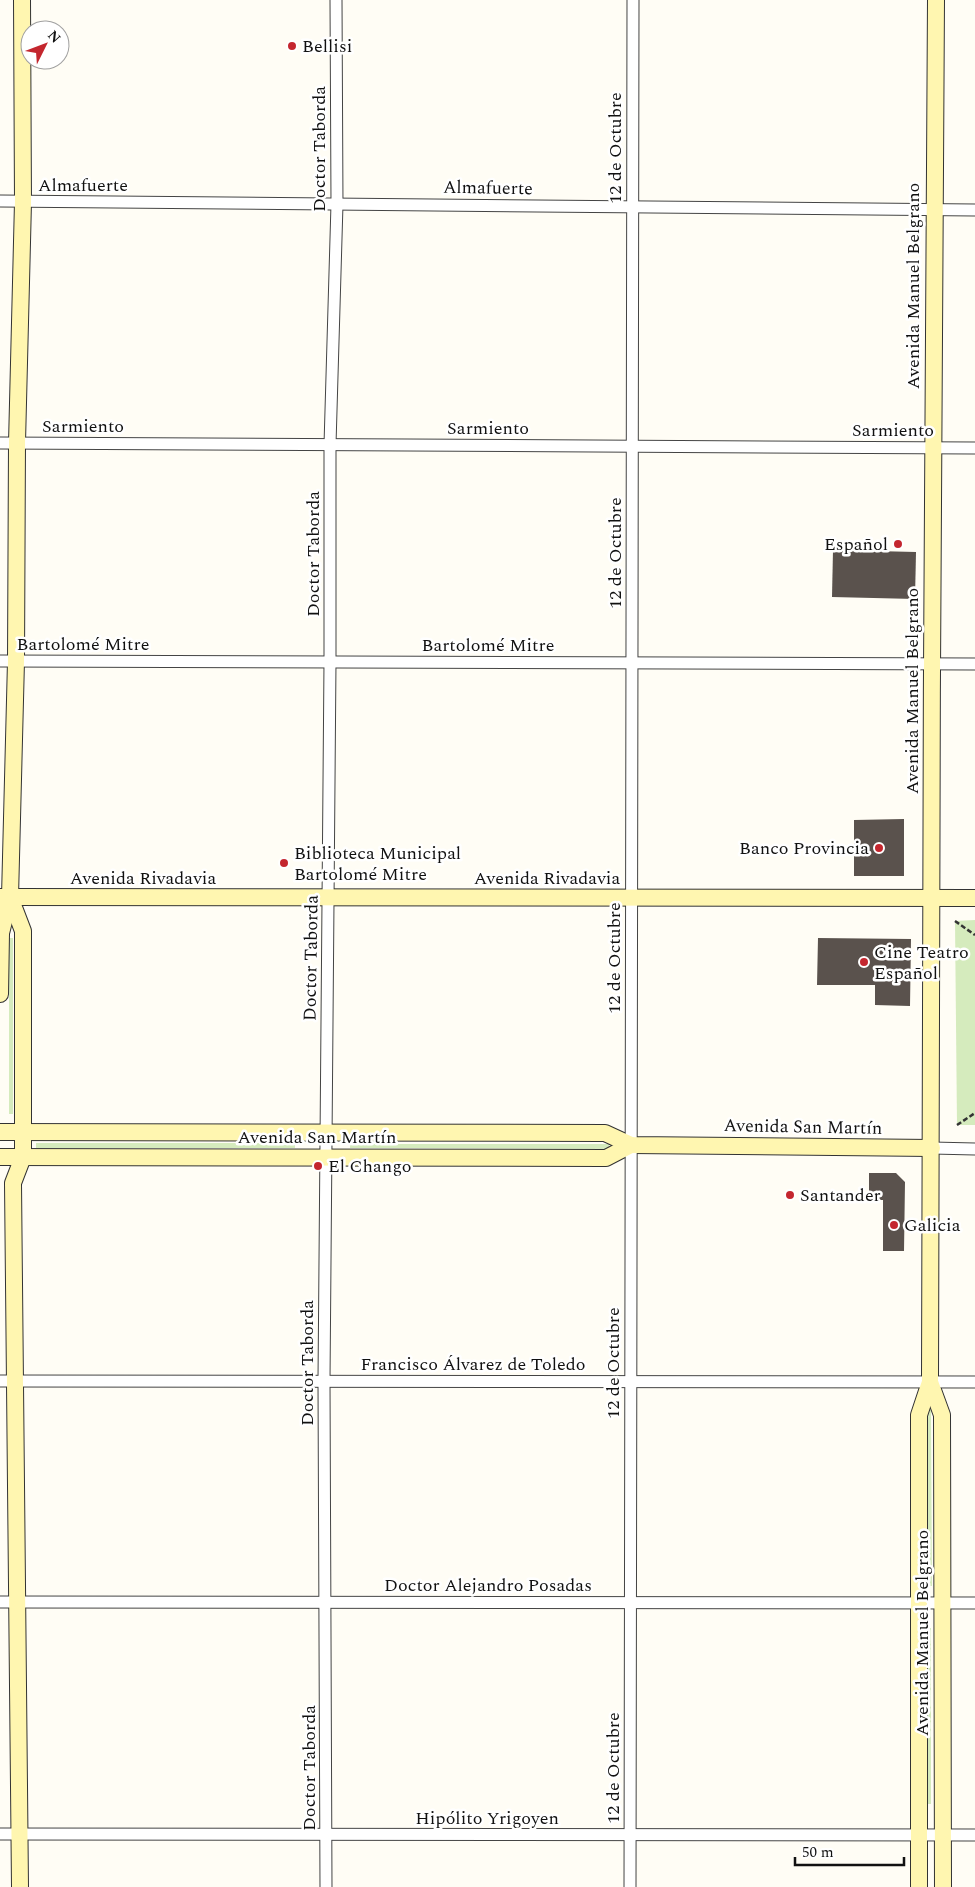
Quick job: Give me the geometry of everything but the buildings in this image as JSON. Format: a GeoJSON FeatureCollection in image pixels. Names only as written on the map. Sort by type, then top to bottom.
{"type":"FeatureCollection","features":[{"type":"Feature","properties":{"kind":"main road"},"geometry":{"type":"LineString","coordinates":[[0,994],[1,933],[5,897],[8,661],[17,443],[23,202],[22,0]]}},
{"type":"Feature","properties":{"kind":"main road","name":"Avenida Manuel Belgrano"},"geometry":{"type":"LineString","coordinates":[[920,1887],[919,1415],[930,1382],[932,1148],[931,664],[936,0]]}},
{"type":"Feature","properties":{"kind":"main road"},"geometry":{"type":"LineString","coordinates":[[5,897],[23,931],[22,1132],[24,1157],[13,1183],[7,1381],[16,1602],[20,1887]]}},
{"type":"Feature","properties":{"kind":"main road","name":"Avenida Rivadavia"},"geometry":{"type":"LineString","coordinates":[[5,897],[975,898]]}},
{"type":"Feature","properties":{"kind":"main road","name":"Avenida San Martín"},"geometry":{"type":"LineString","coordinates":[[0,1132],[605,1133],[631,1146]]}},
{"type":"Feature","properties":{"kind":"main road","name":"Avenida San Martín"},"geometry":{"type":"LineString","coordinates":[[0,1157],[606,1158],[631,1146],[932,1148]]}},
{"type":"Feature","properties":{"kind":"main road"},"geometry":{"type":"LineString","coordinates":[[0,1151],[0,1157],[13,1183]]}},
{"type":"Feature","properties":{"kind":"main road","name":"Avenida Manuel Belgrano"},"geometry":{"type":"LineString","coordinates":[[930,1382],[942,1415],[942,1887]]}},
{"type":"Feature","properties":{"kind":"street","name":"Doctor Taborda"},"geometry":{"type":"LineString","coordinates":[[326,1887],[324,1381],[330,445],[336,204],[336,0]]}},
{"type":"Feature","properties":{"kind":"street","name":"12 de Octubre"},"geometry":{"type":"LineString","coordinates":[[630,1887],[633,0]]}},
{"type":"Feature","properties":{"kind":"street","name":"Almafuerte"},"geometry":{"type":"LineString","coordinates":[[0,201],[975,210]]}},
{"type":"Feature","properties":{"kind":"street","name":"Sarmiento"},"geometry":{"type":"LineString","coordinates":[[0,443],[975,448]]}},
{"type":"Feature","properties":{"kind":"street","name":"Bartolomé Mitre"},"geometry":{"type":"LineString","coordinates":[[8,661],[975,664]]}},
{"type":"Feature","properties":{"kind":"street","name":"Avenida San Martín"},"geometry":{"type":"LineString","coordinates":[[932,1148],[975,1149]]}},
{"type":"Feature","properties":{"kind":"street","name":"Francisco Álvarez de Toledo"},"geometry":{"type":"LineString","coordinates":[[7,1381],[975,1382]]}},
{"type":"Feature","properties":{"kind":"street","name":"Doctor Alejandro Posadas"},"geometry":{"type":"LineString","coordinates":[[0,1602],[975,1603]]}},
{"type":"Feature","properties":{"kind":"street","name":"Hipólito Yrigoyen"},"geometry":{"type":"LineString","coordinates":[[0,1834],[975,1835]]}},
{"type":"Feature","properties":{"kind":"path"},"geometry":{"type":"LineString","coordinates":[[954,921],[975,936]]}},
{"type":"Feature","properties":{"kind":"path"},"geometry":{"type":"LineString","coordinates":[[957,1125],[975,1113]]}},
{"type":"Feature","properties":{"kind":"green space"},"geometry":{"type":"Polygon","coordinates":[[[975,920],[975,1125],[957,1125],[955,921],[975,920]]]}},
{"type":"Feature","properties":{"kind":"green space"},"geometry":{"type":"Polygon","coordinates":[[[9,938],[13,938],[13,1114],[9,1114],[9,938]]]}},
{"type":"Feature","properties":{"kind":"green space"},"geometry":{"type":"Polygon","coordinates":[[[36,1143],[295,1143],[295,1148],[36,1148],[36,1143]]]}},
{"type":"Feature","properties":{"kind":"green space"},"geometry":{"type":"Polygon","coordinates":[[[350,1144],[609,1144],[609,1149],[350,1148],[350,1144]]]}},
{"type":"Feature","properties":{"kind":"green space"},"geometry":{"type":"Polygon","coordinates":[[[927,1410],[931,1410],[932,1586],[928,1586],[927,1410]]]}},
{"type":"Feature","properties":{"kind":"green space"},"geometry":{"type":"Polygon","coordinates":[[[927,1628],[931,1628],[931,1804],[928,1804],[927,1628]]]}},
{"type":"Feature","properties":{"kind":"place","name":"Bellisi"},"geometry":{"type":"Point","coordinates":[292,46]}},
{"type":"Feature","properties":{"kind":"place","name":"Español"},"geometry":{"type":"Point","coordinates":[898,544]}},
{"type":"Feature","properties":{"kind":"place","name":"Banco Provincia"},"geometry":{"type":"Point","coordinates":[879,848]}},
{"type":"Feature","properties":{"kind":"place","name":"Biblioteca Municipal Bartolomé Mitre"},"geometry":{"type":"Point","coordinates":[284,863]}},
{"type":"Feature","properties":{"kind":"place","name":"Cine Teatro Español"},"geometry":{"type":"Point","coordinates":[864,962]}},
{"type":"Feature","properties":{"kind":"place","name":"El Chango"},"geometry":{"type":"Point","coordinates":[318,1166]}},
{"type":"Feature","properties":{"kind":"place","name":"Santander"},"geometry":{"type":"Point","coordinates":[790,1195]}},
{"type":"Feature","properties":{"kind":"place","name":"Galicia"},"geometry":{"type":"Point","coordinates":[894,1225]}}]}
